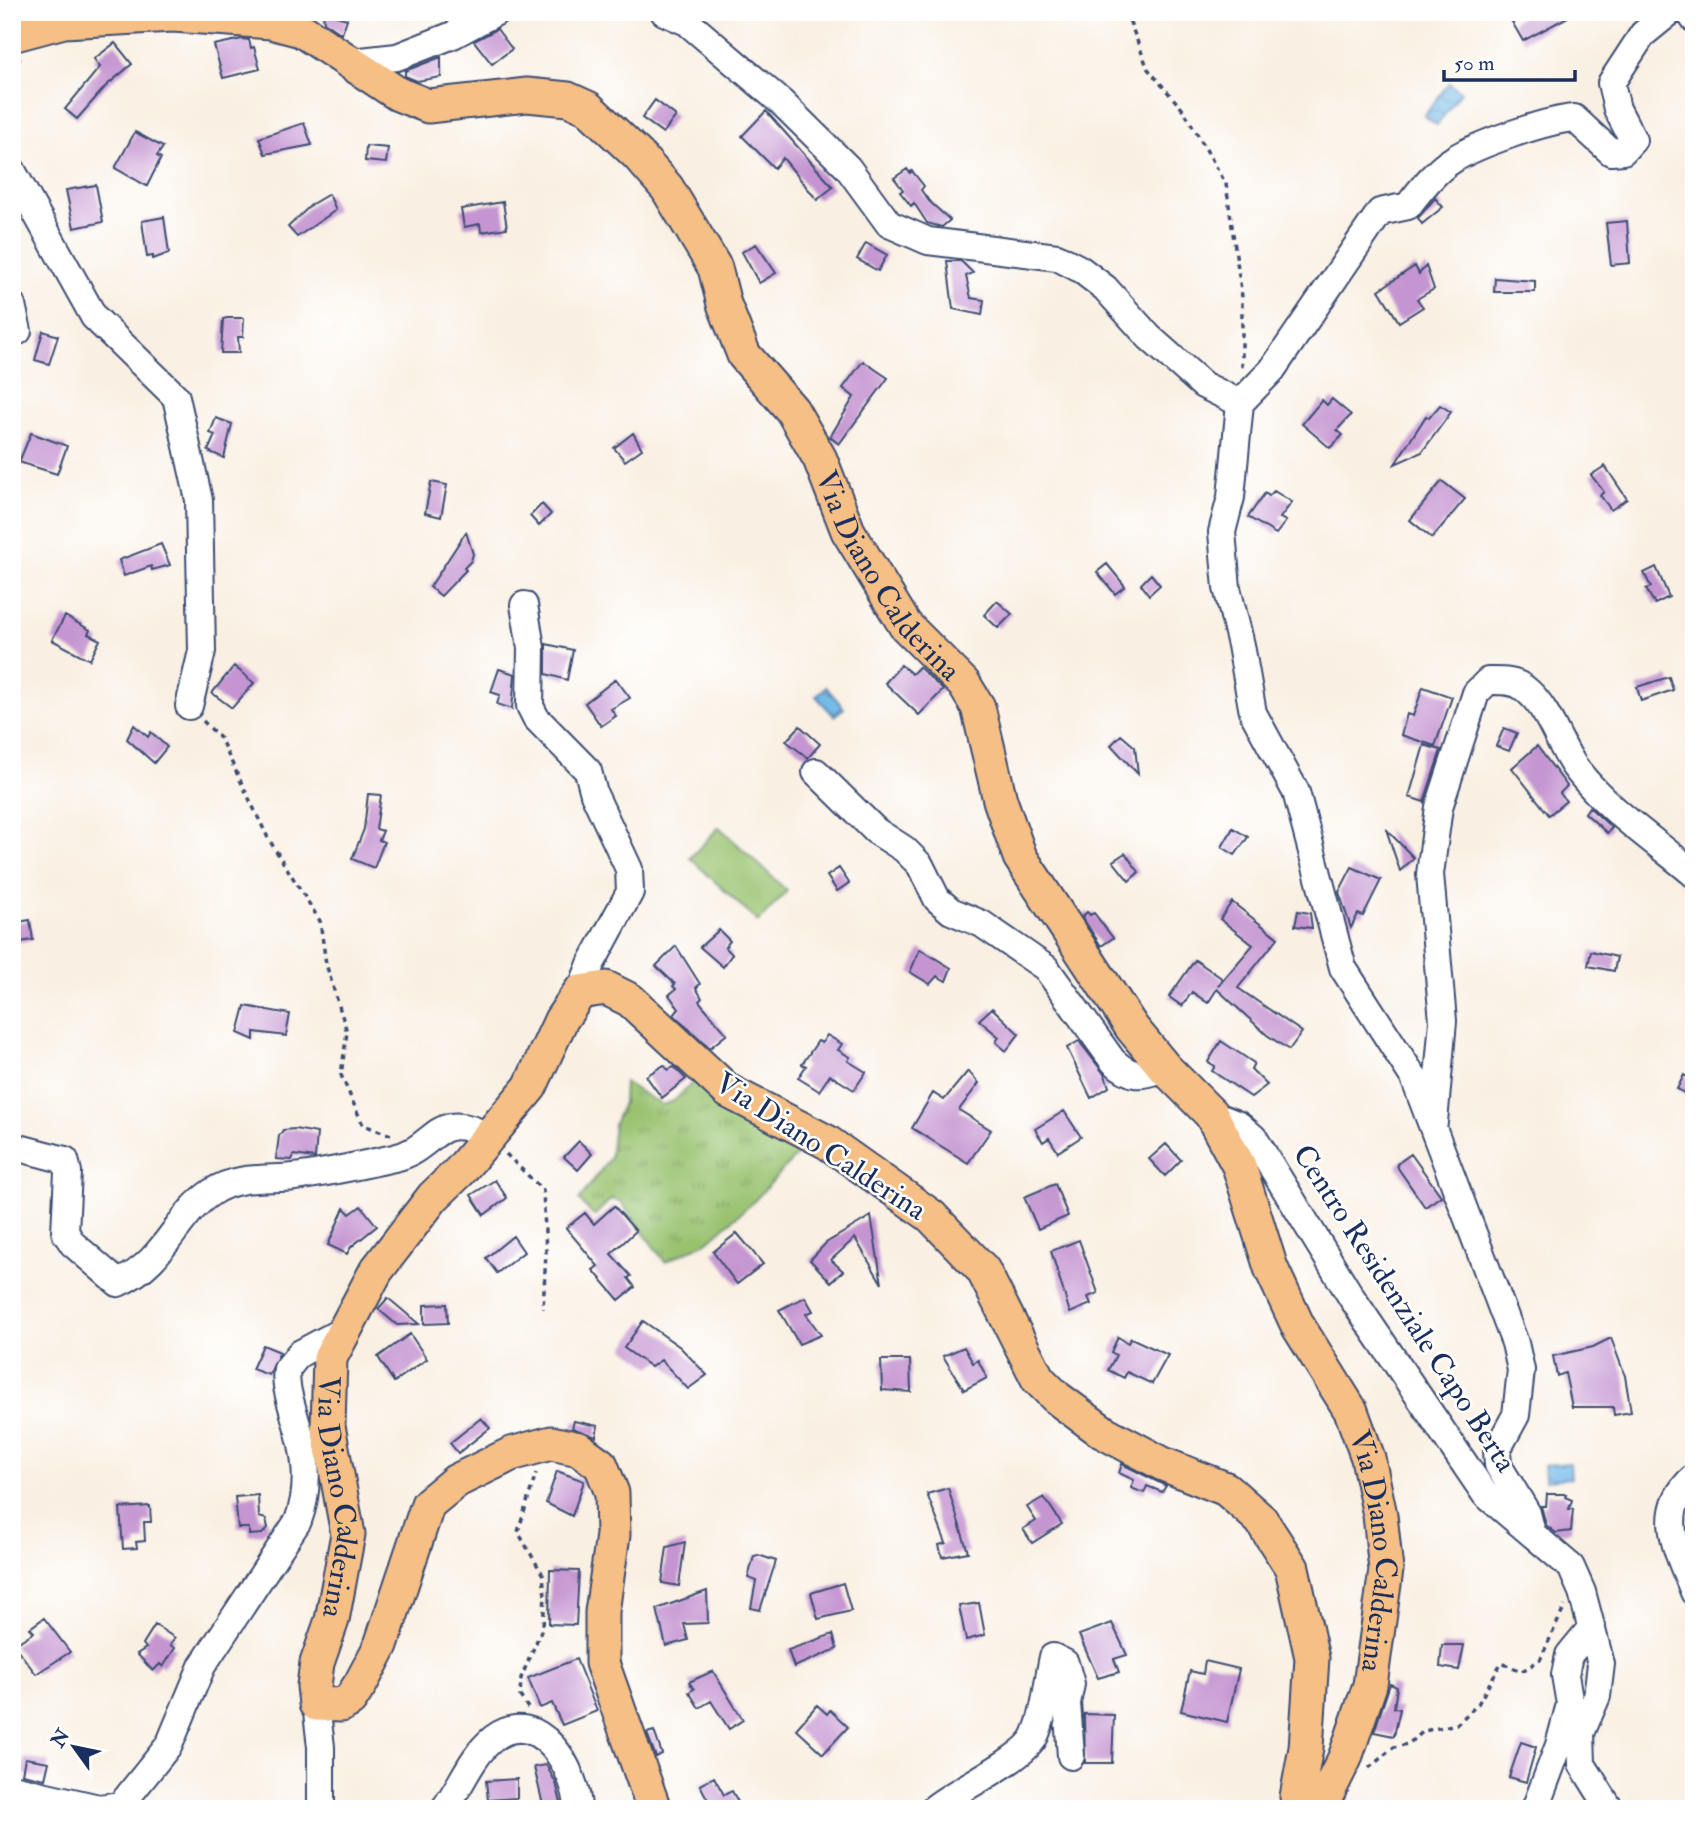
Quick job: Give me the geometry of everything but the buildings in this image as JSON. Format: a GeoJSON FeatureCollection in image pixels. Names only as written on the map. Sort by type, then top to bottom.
{"type":"FeatureCollection","features":[{"type":"Feature","properties":{"kind":"main road","name":"Via Diano Calderina"},"geometry":{"type":"LineString","coordinates":[[12,35],[63,17],[173,15],[271,22],[301,30],[398,94],[428,106],[527,95],[568,99],[588,108],[638,155],[667,188],[715,268],[724,304],[744,355],[792,410],[820,459],[848,531],[905,625],[964,684],[978,707],[1000,800],[1020,857],[1132,1028],[1165,1068],[1211,1114],[1239,1166],[1271,1268],[1298,1326],[1351,1411],[1368,1458],[1380,1515],[1387,1570],[1370,1685],[1345,1758],[1328,1792],[1315,1805],[1301,1807],[1297,1790],[1306,1748],[1312,1658],[1292,1568],[1261,1520],[1226,1489],[1163,1464],[1103,1432],[1057,1398],[1038,1379],[983,1270],[932,1216],[827,1142],[728,1091],[630,1000],[606,988],[580,992],[561,1020],[530,1087],[460,1171],[433,1197],[376,1271],[330,1358],[328,1426],[348,1534],[332,1620],[317,1663],[314,1686],[317,1704],[341,1705],[350,1700],[361,1683],[381,1645],[428,1504],[456,1481],[511,1454],[551,1443],[579,1449],[601,1465],[612,1493],[613,1535],[602,1612],[602,1663],[654,1809]]}},
{"type":"Feature","properties":{"kind":"street"},"geometry":{"type":"LineString","coordinates":[[352,62],[397,57],[453,35],[496,12]]}},
{"type":"Feature","properties":{"kind":"street"},"geometry":{"type":"LineString","coordinates":[[664,12],[687,22],[782,103],[848,168],[889,224],[928,241],[1057,257],[1080,269],[1105,288],[1149,337],[1203,385],[1240,403]]}},
{"type":"Feature","properties":{"kind":"street"},"geometry":{"type":"LineString","coordinates":[[1532,1533],[1527,1513],[1498,1465],[1497,1450],[1517,1415],[1521,1370],[1515,1343],[1414,1078],[1343,968],[1296,792],[1253,713],[1227,588],[1222,532],[1231,497],[1234,441],[1240,403],[1272,370],[1380,212],[1409,206],[1423,187],[1454,159],[1554,119],[1574,118],[1611,152],[1623,151],[1633,140],[1617,109],[1611,83],[1643,34],[1670,12]]}},
{"type":"Feature","properties":{"kind":"street"},"geometry":{"type":"LineString","coordinates":[[1689,12],[1694,19]]}},
{"type":"Feature","properties":{"kind":"street"},"geometry":{"type":"LineString","coordinates":[[12,170],[94,317],[176,397],[199,500],[202,651],[189,706]]}},
{"type":"Feature","properties":{"kind":"street"},"geometry":{"type":"LineString","coordinates":[[12,305],[18,331]]}},
{"type":"Feature","properties":{"kind":"street"},"geometry":{"type":"LineString","coordinates":[[524,605],[531,648],[530,706],[536,718],[587,771],[594,794],[629,869],[630,892],[591,964],[580,992]]}},
{"type":"Feature","properties":{"kind":"street"},"geometry":{"type":"LineString","coordinates":[[1433,1127],[1443,1021],[1430,874],[1439,807],[1476,693],[1488,681],[1506,681],[1524,688],[1548,718],[1582,776],[1604,801],[1694,874]]}},
{"type":"Feature","properties":{"kind":"street"},"geometry":{"type":"LineString","coordinates":[[816,772],[876,831],[904,849],[920,865],[937,899],[951,911],[982,924],[1046,968],[1112,1061],[1126,1073],[1142,1075],[1165,1068]]}},
{"type":"Feature","properties":{"kind":"street"},"geometry":{"type":"LineString","coordinates":[[1653,840],[1684,849],[1694,857]]}},
{"type":"Feature","properties":{"kind":"street","name":"Centro Residenziale Capo Berta"},"geometry":{"type":"LineString","coordinates":[[1211,1114],[1239,1125],[1255,1138],[1352,1298],[1438,1422],[1455,1454],[1485,1494],[1572,1567],[1601,1664],[1597,1696],[1581,1733],[1582,1764],[1610,1809]]}},
{"type":"Feature","properties":{"kind":"street"},"geometry":{"type":"LineString","coordinates":[[12,1146],[65,1160],[68,1172],[65,1232],[73,1244],[118,1283],[132,1277],[167,1245],[189,1213],[212,1191],[247,1178],[296,1177],[398,1157],[441,1129],[468,1126],[489,1137]]}},
{"type":"Feature","properties":{"kind":"street"},"geometry":{"type":"LineString","coordinates":[[12,1788],[99,1808],[121,1805],[137,1790],[169,1745],[202,1666],[298,1521],[307,1498],[307,1478],[304,1446],[289,1397],[287,1369],[299,1354],[342,1331]]}},
{"type":"Feature","properties":{"kind":"street"},"geometry":{"type":"LineString","coordinates":[[1694,1477],[1674,1503],[1670,1519],[1694,1592]]}},
{"type":"Feature","properties":{"kind":"street"},"geometry":{"type":"LineString","coordinates":[[1535,1809],[1559,1745],[1570,1704],[1565,1675],[1570,1655],[1592,1627]]}},
{"type":"Feature","properties":{"kind":"street"},"geometry":{"type":"LineString","coordinates":[[933,1809],[1020,1752],[1034,1739],[1046,1702],[1053,1657],[1065,1663],[1070,1676],[1067,1703],[1070,1756]]}},
{"type":"Feature","properties":{"kind":"street"},"geometry":{"type":"LineString","coordinates":[[317,1704],[321,1747],[321,1809]]}},
{"type":"Feature","properties":{"kind":"street"},"geometry":{"type":"LineString","coordinates":[[444,1809],[486,1746],[505,1732],[521,1730],[538,1735],[559,1754],[575,1784],[578,1809]]}},
{"type":"Feature","properties":{"kind":"path"},"geometry":{"type":"LineString","coordinates":[[1126,12],[1148,69],[1184,111],[1226,184],[1242,297],[1240,403]]}},
{"type":"Feature","properties":{"kind":"path"},"geometry":{"type":"LineString","coordinates":[[189,706],[220,738],[268,838],[320,921],[326,964],[347,1032],[341,1074],[363,1125],[420,1145]]}},
{"type":"Feature","properties":{"kind":"path"},"geometry":{"type":"LineString","coordinates":[[489,1137],[542,1190],[546,1252],[543,1309]]}},
{"type":"Feature","properties":{"kind":"path"},"geometry":{"type":"LineString","coordinates":[[529,1710],[520,1696],[521,1678],[543,1626],[545,1596],[543,1575],[518,1532],[523,1506],[541,1463]]}},
{"type":"Feature","properties":{"kind":"path"},"geometry":{"type":"LineString","coordinates":[[1368,1770],[1394,1747],[1408,1744],[1424,1731],[1457,1724],[1478,1704],[1501,1663],[1522,1671],[1540,1660],[1577,1579]]}},
{"type":"Feature","properties":{"kind":"green space"},"geometry":{"type":"Polygon","coordinates":[[[719,827],[787,891],[758,922],[690,858],[719,827]]]}},
{"type":"Feature","properties":{"kind":"green space"},"geometry":{"type":"Polygon","coordinates":[[[698,1077],[777,1127],[798,1154],[754,1201],[707,1242],[665,1262],[621,1202],[611,1199],[594,1216],[579,1200],[610,1158],[614,1124],[623,1103],[624,1082],[662,1105],[674,1101],[698,1077]]]}},
{"type":"Feature","properties":{"kind":"water"},"geometry":{"type":"Polygon","coordinates":[[[1449,83],[1461,92],[1437,125],[1424,116],[1449,83]]]}},
{"type":"Feature","properties":{"kind":"water"},"geometry":{"type":"Polygon","coordinates":[[[826,687],[844,708],[834,716],[816,696],[826,687]]]}},
{"type":"Feature","properties":{"kind":"water"},"geometry":{"type":"Polygon","coordinates":[[[1570,1463],[1571,1478],[1545,1480],[1544,1465],[1570,1463]]]}}]}
